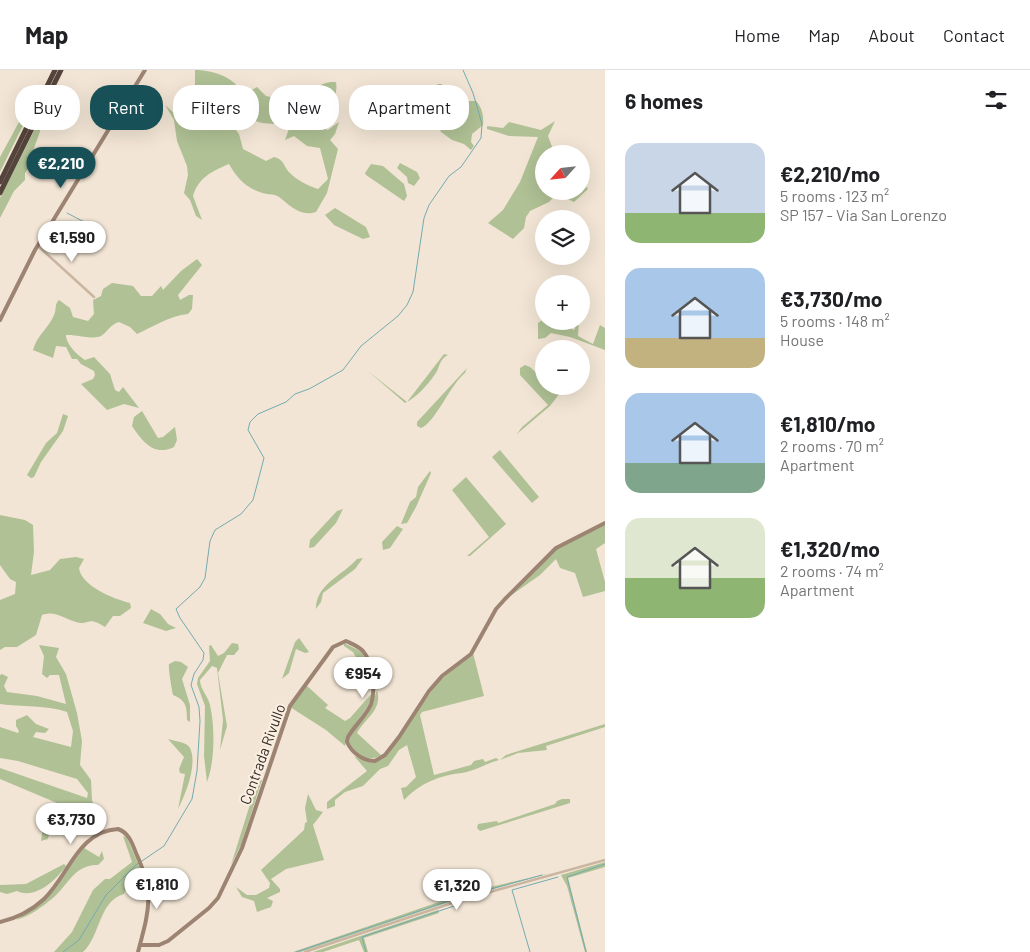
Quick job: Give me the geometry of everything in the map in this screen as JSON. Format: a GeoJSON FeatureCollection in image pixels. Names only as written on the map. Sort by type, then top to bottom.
{"type":"FeatureCollection","features":[{"type":"Feature","properties":{"kind":"highway"},"geometry":{"type":"LineString","coordinates":[[0,182],[55,70]]}},
{"type":"Feature","properties":{"kind":"highway"},"geometry":{"type":"LineString","coordinates":[[0,193],[61,70]]}},
{"type":"Feature","properties":{"kind":"street"},"geometry":{"type":"LineString","coordinates":[[0,320],[37,245],[145,70]]}},
{"type":"Feature","properties":{"kind":"street"},"geometry":{"type":"LineString","coordinates":[[37,245],[94,297]]}},
{"type":"Feature","properties":{"kind":"street","name":"Contrada Rivullo"},"geometry":{"type":"LineString","coordinates":[[140,945],[159,945],[168,941],[210,908],[218,898],[242,848],[286,713],[332,647],[346,641],[359,648],[366,657],[374,685],[373,696],[370,706],[348,736],[347,742],[354,752],[364,759],[375,761],[385,755],[397,740],[429,691],[442,676],[471,654],[505,599],[556,548],[605,524]]}},
{"type":"Feature","properties":{"kind":"street"},"geometry":{"type":"LineString","coordinates":[[0,922],[18,917],[36,907],[46,897],[78,852],[90,839],[113,829],[122,830],[129,837],[144,871],[150,895],[138,952]]}},
{"type":"Feature","properties":{"kind":"street"},"geometry":{"type":"LineString","coordinates":[[306,952],[461,900],[605,860]]}},
{"type":"Feature","properties":{"kind":"green space"},"geometry":{"type":"Polygon","coordinates":[[[195,70],[218,74],[236,85],[195,85],[195,70]]]}},
{"type":"Feature","properties":{"kind":"green space"},"geometry":{"type":"Polygon","coordinates":[[[331,82],[336,82],[336,85],[320,85],[331,82]]]}},
{"type":"Feature","properties":{"kind":"green space"},"geometry":{"type":"Polygon","coordinates":[[[259,89],[269,97],[269,123],[259,122],[259,89]]]}},
{"type":"Feature","properties":{"kind":"green space"},"geometry":{"type":"Polygon","coordinates":[[[469,101],[476,101],[480,106],[483,115],[483,125],[472,134],[471,142],[474,146],[471,150],[464,144],[452,140],[440,130],[469,130],[469,101]]]}},
{"type":"Feature","properties":{"kind":"green space"},"geometry":{"type":"Polygon","coordinates":[[[165,105],[173,112],[173,118],[165,105]]]}},
{"type":"Feature","properties":{"kind":"green space"},"geometry":{"type":"Polygon","coordinates":[[[555,121],[548,136],[551,145],[535,145],[535,200],[551,200],[530,211],[526,217],[524,228],[513,239],[488,223],[503,210],[520,182],[538,137],[509,136],[487,129],[487,126],[503,128],[509,122],[541,130],[555,121]]]}},
{"type":"Feature","properties":{"kind":"green space"},"geometry":{"type":"Polygon","coordinates":[[[15,129],[21,130],[0,172],[0,157],[15,129]]]}},
{"type":"Feature","properties":{"kind":"green space"},"geometry":{"type":"Polygon","coordinates":[[[34,130],[40,130],[32,154],[33,162],[25,173],[25,180],[14,191],[0,218],[0,198],[34,130]]]}},
{"type":"Feature","properties":{"kind":"green space"},"geometry":{"type":"Polygon","coordinates":[[[175,130],[236,130],[239,134],[243,149],[266,161],[274,157],[278,158],[296,178],[318,189],[328,179],[320,148],[307,146],[294,136],[285,140],[289,130],[336,130],[330,140],[338,149],[327,193],[316,212],[300,212],[278,196],[254,190],[236,175],[229,164],[211,172],[198,184],[195,190],[193,196],[202,220],[196,216],[190,200],[184,193],[188,175],[187,166],[177,141],[175,130]]]}},
{"type":"Feature","properties":{"kind":"green space"},"geometry":{"type":"Polygon","coordinates":[[[400,163],[417,172],[420,178],[414,186],[408,183],[407,177],[397,168],[400,163]]]}},
{"type":"Feature","properties":{"kind":"green space"},"geometry":{"type":"Polygon","coordinates":[[[371,164],[383,166],[404,184],[407,196],[404,201],[366,175],[365,173],[371,164]]]}},
{"type":"Feature","properties":{"kind":"green space"},"geometry":{"type":"Polygon","coordinates":[[[335,208],[366,227],[370,237],[363,239],[334,225],[325,215],[335,208]]]}},
{"type":"Feature","properties":{"kind":"green space"},"geometry":{"type":"Polygon","coordinates":[[[197,259],[202,265],[178,295],[180,300],[193,295],[192,309],[188,314],[168,319],[137,334],[130,327],[119,322],[97,337],[66,335],[70,346],[75,352],[85,360],[94,357],[110,374],[115,390],[119,392],[123,387],[139,408],[124,404],[107,410],[81,384],[93,379],[94,371],[81,364],[77,359],[72,359],[66,347],[56,346],[53,358],[33,350],[37,340],[52,320],[59,300],[70,308],[73,317],[88,321],[94,314],[93,300],[101,296],[103,289],[112,283],[133,286],[141,296],[152,296],[161,286],[163,290],[181,271],[197,259]]]}},
{"type":"Feature","properties":{"kind":"green space"},"geometry":{"type":"Polygon","coordinates":[[[600,325],[605,328],[605,350],[590,344],[590,342],[593,344],[600,325]]]}},
{"type":"Feature","properties":{"kind":"green space"},"geometry":{"type":"Polygon","coordinates":[[[538,330],[578,330],[578,336],[586,340],[551,333],[545,338],[538,339],[538,330]]]}},
{"type":"Feature","properties":{"kind":"green space"},"geometry":{"type":"Polygon","coordinates":[[[444,354],[448,355],[442,360],[427,385],[407,402],[444,354]]]}},
{"type":"Feature","properties":{"kind":"green space"},"geometry":{"type":"Polygon","coordinates":[[[525,365],[535,372],[535,391],[520,375],[520,368],[525,365]]]}},
{"type":"Feature","properties":{"kind":"green space"},"geometry":{"type":"Polygon","coordinates":[[[467,368],[432,419],[421,428],[417,426],[417,422],[467,368]]]}},
{"type":"Feature","properties":{"kind":"green space"},"geometry":{"type":"Polygon","coordinates":[[[368,371],[407,402],[405,403],[368,371]]]}},
{"type":"Feature","properties":{"kind":"green space"},"geometry":{"type":"Polygon","coordinates":[[[539,395],[558,395],[550,406],[517,434],[522,427],[548,405],[539,395]]]}},
{"type":"Feature","properties":{"kind":"green space"},"geometry":{"type":"Polygon","coordinates":[[[142,411],[158,438],[163,437],[175,427],[177,440],[174,447],[160,450],[144,442],[132,426],[134,417],[142,411]]]}},
{"type":"Feature","properties":{"kind":"green space"},"geometry":{"type":"Polygon","coordinates":[[[63,414],[68,416],[63,431],[41,462],[34,477],[31,478],[27,475],[46,443],[57,433],[63,414]]]}},
{"type":"Feature","properties":{"kind":"green space"},"geometry":{"type":"Polygon","coordinates":[[[500,450],[539,497],[532,503],[492,457],[500,450]]]}},
{"type":"Feature","properties":{"kind":"green space"},"geometry":{"type":"Polygon","coordinates":[[[430,471],[431,473],[416,507],[407,523],[401,524],[410,502],[416,497],[418,487],[430,471]]]}},
{"type":"Feature","properties":{"kind":"green space"},"geometry":{"type":"Polygon","coordinates":[[[466,477],[506,524],[470,556],[467,556],[489,537],[452,490],[466,477]]]}},
{"type":"Feature","properties":{"kind":"green space"},"geometry":{"type":"Polygon","coordinates":[[[343,509],[336,523],[314,547],[309,548],[310,540],[337,511],[343,509]]]}},
{"type":"Feature","properties":{"kind":"green space"},"geometry":{"type":"Polygon","coordinates":[[[0,515],[25,520],[33,525],[34,552],[31,575],[50,570],[60,559],[76,557],[84,559],[79,568],[81,575],[86,581],[107,595],[130,603],[131,608],[120,616],[113,616],[105,627],[92,621],[81,623],[51,613],[42,615],[36,635],[17,647],[5,647],[0,650],[0,600],[15,594],[16,582],[10,579],[0,565],[0,515]]]}},
{"type":"Feature","properties":{"kind":"green space"},"geometry":{"type":"Polygon","coordinates":[[[605,525],[605,543],[596,549],[605,582],[605,591],[583,597],[575,573],[560,568],[556,559],[540,575],[506,599],[555,550],[605,525]]]}},
{"type":"Feature","properties":{"kind":"green space"},"geometry":{"type":"Polygon","coordinates":[[[397,526],[403,529],[390,548],[383,550],[382,542],[397,526]]]}},
{"type":"Feature","properties":{"kind":"green space"},"geometry":{"type":"Polygon","coordinates":[[[363,558],[355,569],[323,593],[321,602],[316,609],[317,600],[325,587],[357,559],[363,558]]]}},
{"type":"Feature","properties":{"kind":"green space"},"geometry":{"type":"Polygon","coordinates":[[[151,609],[160,614],[168,624],[176,628],[166,631],[143,623],[151,609]]]}},
{"type":"Feature","properties":{"kind":"green space"},"geometry":{"type":"Polygon","coordinates":[[[299,638],[309,652],[305,653],[296,649],[289,673],[282,679],[295,642],[299,638]]]}},
{"type":"Feature","properties":{"kind":"green space"},"geometry":{"type":"Polygon","coordinates":[[[232,643],[238,644],[239,649],[234,655],[227,655],[218,673],[227,726],[220,750],[223,720],[217,668],[212,666],[200,680],[210,705],[213,723],[212,764],[207,782],[204,756],[205,706],[197,684],[198,678],[210,661],[209,646],[211,645],[218,656],[224,653],[232,643]]]}},
{"type":"Feature","properties":{"kind":"green space"},"geometry":{"type":"Polygon","coordinates":[[[344,643],[362,652],[367,664],[346,685],[359,663],[353,652],[344,646],[344,643]]]}},
{"type":"Feature","properties":{"kind":"green space"},"geometry":{"type":"Polygon","coordinates":[[[39,645],[59,648],[56,657],[66,674],[77,713],[82,741],[80,765],[91,780],[92,800],[102,829],[98,831],[89,815],[61,806],[51,825],[48,839],[41,841],[43,828],[57,803],[0,779],[0,768],[87,798],[88,793],[77,779],[18,761],[0,758],[0,727],[18,733],[16,720],[27,715],[36,724],[49,729],[45,733],[36,732],[33,737],[71,747],[73,731],[67,712],[43,707],[0,704],[0,675],[2,674],[8,677],[4,686],[7,692],[37,696],[66,704],[59,675],[50,675],[47,678],[42,674],[44,656],[39,645]]]}},
{"type":"Feature","properties":{"kind":"green space"},"geometry":{"type":"Polygon","coordinates":[[[473,653],[484,696],[422,712],[420,715],[434,775],[471,765],[474,761],[483,759],[485,762],[496,758],[499,760],[472,771],[431,781],[417,789],[404,800],[401,788],[406,787],[416,777],[407,745],[399,750],[388,766],[380,769],[363,786],[345,792],[335,800],[335,806],[327,809],[327,802],[367,771],[354,756],[371,763],[382,759],[439,681],[473,653]]]}},
{"type":"Feature","properties":{"kind":"green space"},"geometry":{"type":"Polygon","coordinates":[[[175,661],[181,662],[188,667],[182,679],[190,705],[190,722],[187,720],[186,708],[183,702],[173,695],[169,664],[175,661]]]}},
{"type":"Feature","properties":{"kind":"green space"},"geometry":{"type":"Polygon","coordinates":[[[306,685],[328,705],[325,708],[345,721],[350,718],[372,693],[367,707],[350,732],[345,746],[326,730],[290,707],[306,685]]]}},
{"type":"Feature","properties":{"kind":"green space"},"geometry":{"type":"Polygon","coordinates":[[[377,690],[378,703],[357,733],[381,755],[376,758],[367,758],[359,754],[349,742],[350,737],[372,705],[377,690]]]}},
{"type":"Feature","properties":{"kind":"green space"},"geometry":{"type":"Polygon","coordinates":[[[605,724],[605,727],[546,746],[547,750],[518,753],[500,760],[506,755],[605,724]]]}},
{"type":"Feature","properties":{"kind":"green space"},"geometry":{"type":"Polygon","coordinates":[[[168,739],[186,744],[190,748],[192,755],[190,780],[178,809],[185,774],[180,773],[179,769],[184,757],[168,739]]]}},
{"type":"Feature","properties":{"kind":"green space"},"geometry":{"type":"Polygon","coordinates":[[[258,779],[262,780],[241,845],[231,865],[258,779]]]}},
{"type":"Feature","properties":{"kind":"green space"},"geometry":{"type":"Polygon","coordinates":[[[308,794],[316,810],[323,812],[313,825],[324,860],[286,869],[271,879],[280,889],[280,892],[267,898],[273,901],[271,907],[257,912],[254,901],[242,897],[236,887],[247,895],[256,895],[269,888],[270,883],[261,870],[304,830],[305,823],[307,822],[305,808],[308,794]]]}},
{"type":"Feature","properties":{"kind":"green space"},"geometry":{"type":"Polygon","coordinates":[[[562,799],[570,799],[570,803],[480,831],[477,828],[478,824],[497,821],[498,823],[555,804],[562,799]]]}},
{"type":"Feature","properties":{"kind":"green space"},"geometry":{"type":"Polygon","coordinates":[[[123,836],[127,838],[144,877],[133,876],[132,883],[127,886],[124,894],[109,904],[89,945],[83,952],[54,952],[72,932],[93,890],[105,879],[110,879],[132,862],[123,836]]]}},
{"type":"Feature","properties":{"kind":"green space"},"geometry":{"type":"Polygon","coordinates":[[[84,848],[99,857],[102,851],[104,859],[98,865],[83,868],[72,876],[58,893],[40,908],[16,920],[45,900],[84,848]]]}},
{"type":"Feature","properties":{"kind":"green space"},"geometry":{"type":"Polygon","coordinates":[[[605,862],[605,867],[568,878],[587,952],[585,952],[567,886],[561,875],[605,862]]]}},
{"type":"Feature","properties":{"kind":"green space"},"geometry":{"type":"Polygon","coordinates":[[[64,864],[66,866],[57,877],[38,891],[24,893],[17,891],[7,894],[0,892],[0,885],[26,884],[64,864]]]}},
{"type":"Feature","properties":{"kind":"green space"},"geometry":{"type":"Polygon","coordinates":[[[551,873],[464,897],[301,952],[293,952],[468,892],[551,873]]]}},
{"type":"Feature","properties":{"kind":"green space"},"geometry":{"type":"Polygon","coordinates":[[[438,910],[439,913],[364,938],[368,952],[364,952],[359,940],[323,952],[313,952],[438,910]]]}},
{"type":"Feature","properties":{"kind":"waterway"},"geometry":{"type":"LineString","coordinates":[[63,952],[79,940],[106,895],[136,865],[164,846],[192,799],[197,771],[200,721],[199,707],[191,685],[194,674],[203,660],[204,653],[176,609],[200,587],[205,578],[210,541],[215,530],[241,514],[253,500],[264,458],[248,430],[250,422],[258,414],[286,402],[295,394],[309,389],[343,370],[361,346],[398,316],[407,305],[413,292],[424,218],[429,205],[449,176],[461,167],[481,138],[482,124],[473,93],[463,70]]}},
{"type":"Feature","properties":{"kind":"waterway"},"geometry":{"type":"LineString","coordinates":[[67,213],[90,225]]}},
{"type":"Feature","properties":{"kind":"waterway"},"geometry":{"type":"LineString","coordinates":[[586,952],[567,877],[605,864]]}},
{"type":"Feature","properties":{"kind":"waterway"},"geometry":{"type":"LineString","coordinates":[[296,952],[455,899],[542,875]]}},
{"type":"Feature","properties":{"kind":"waterway"},"geometry":{"type":"LineString","coordinates":[[530,952],[512,890],[558,877]]}},
{"type":"Feature","properties":{"kind":"waterway"},"geometry":{"type":"LineString","coordinates":[[366,952],[362,937],[454,906]]}}]}
